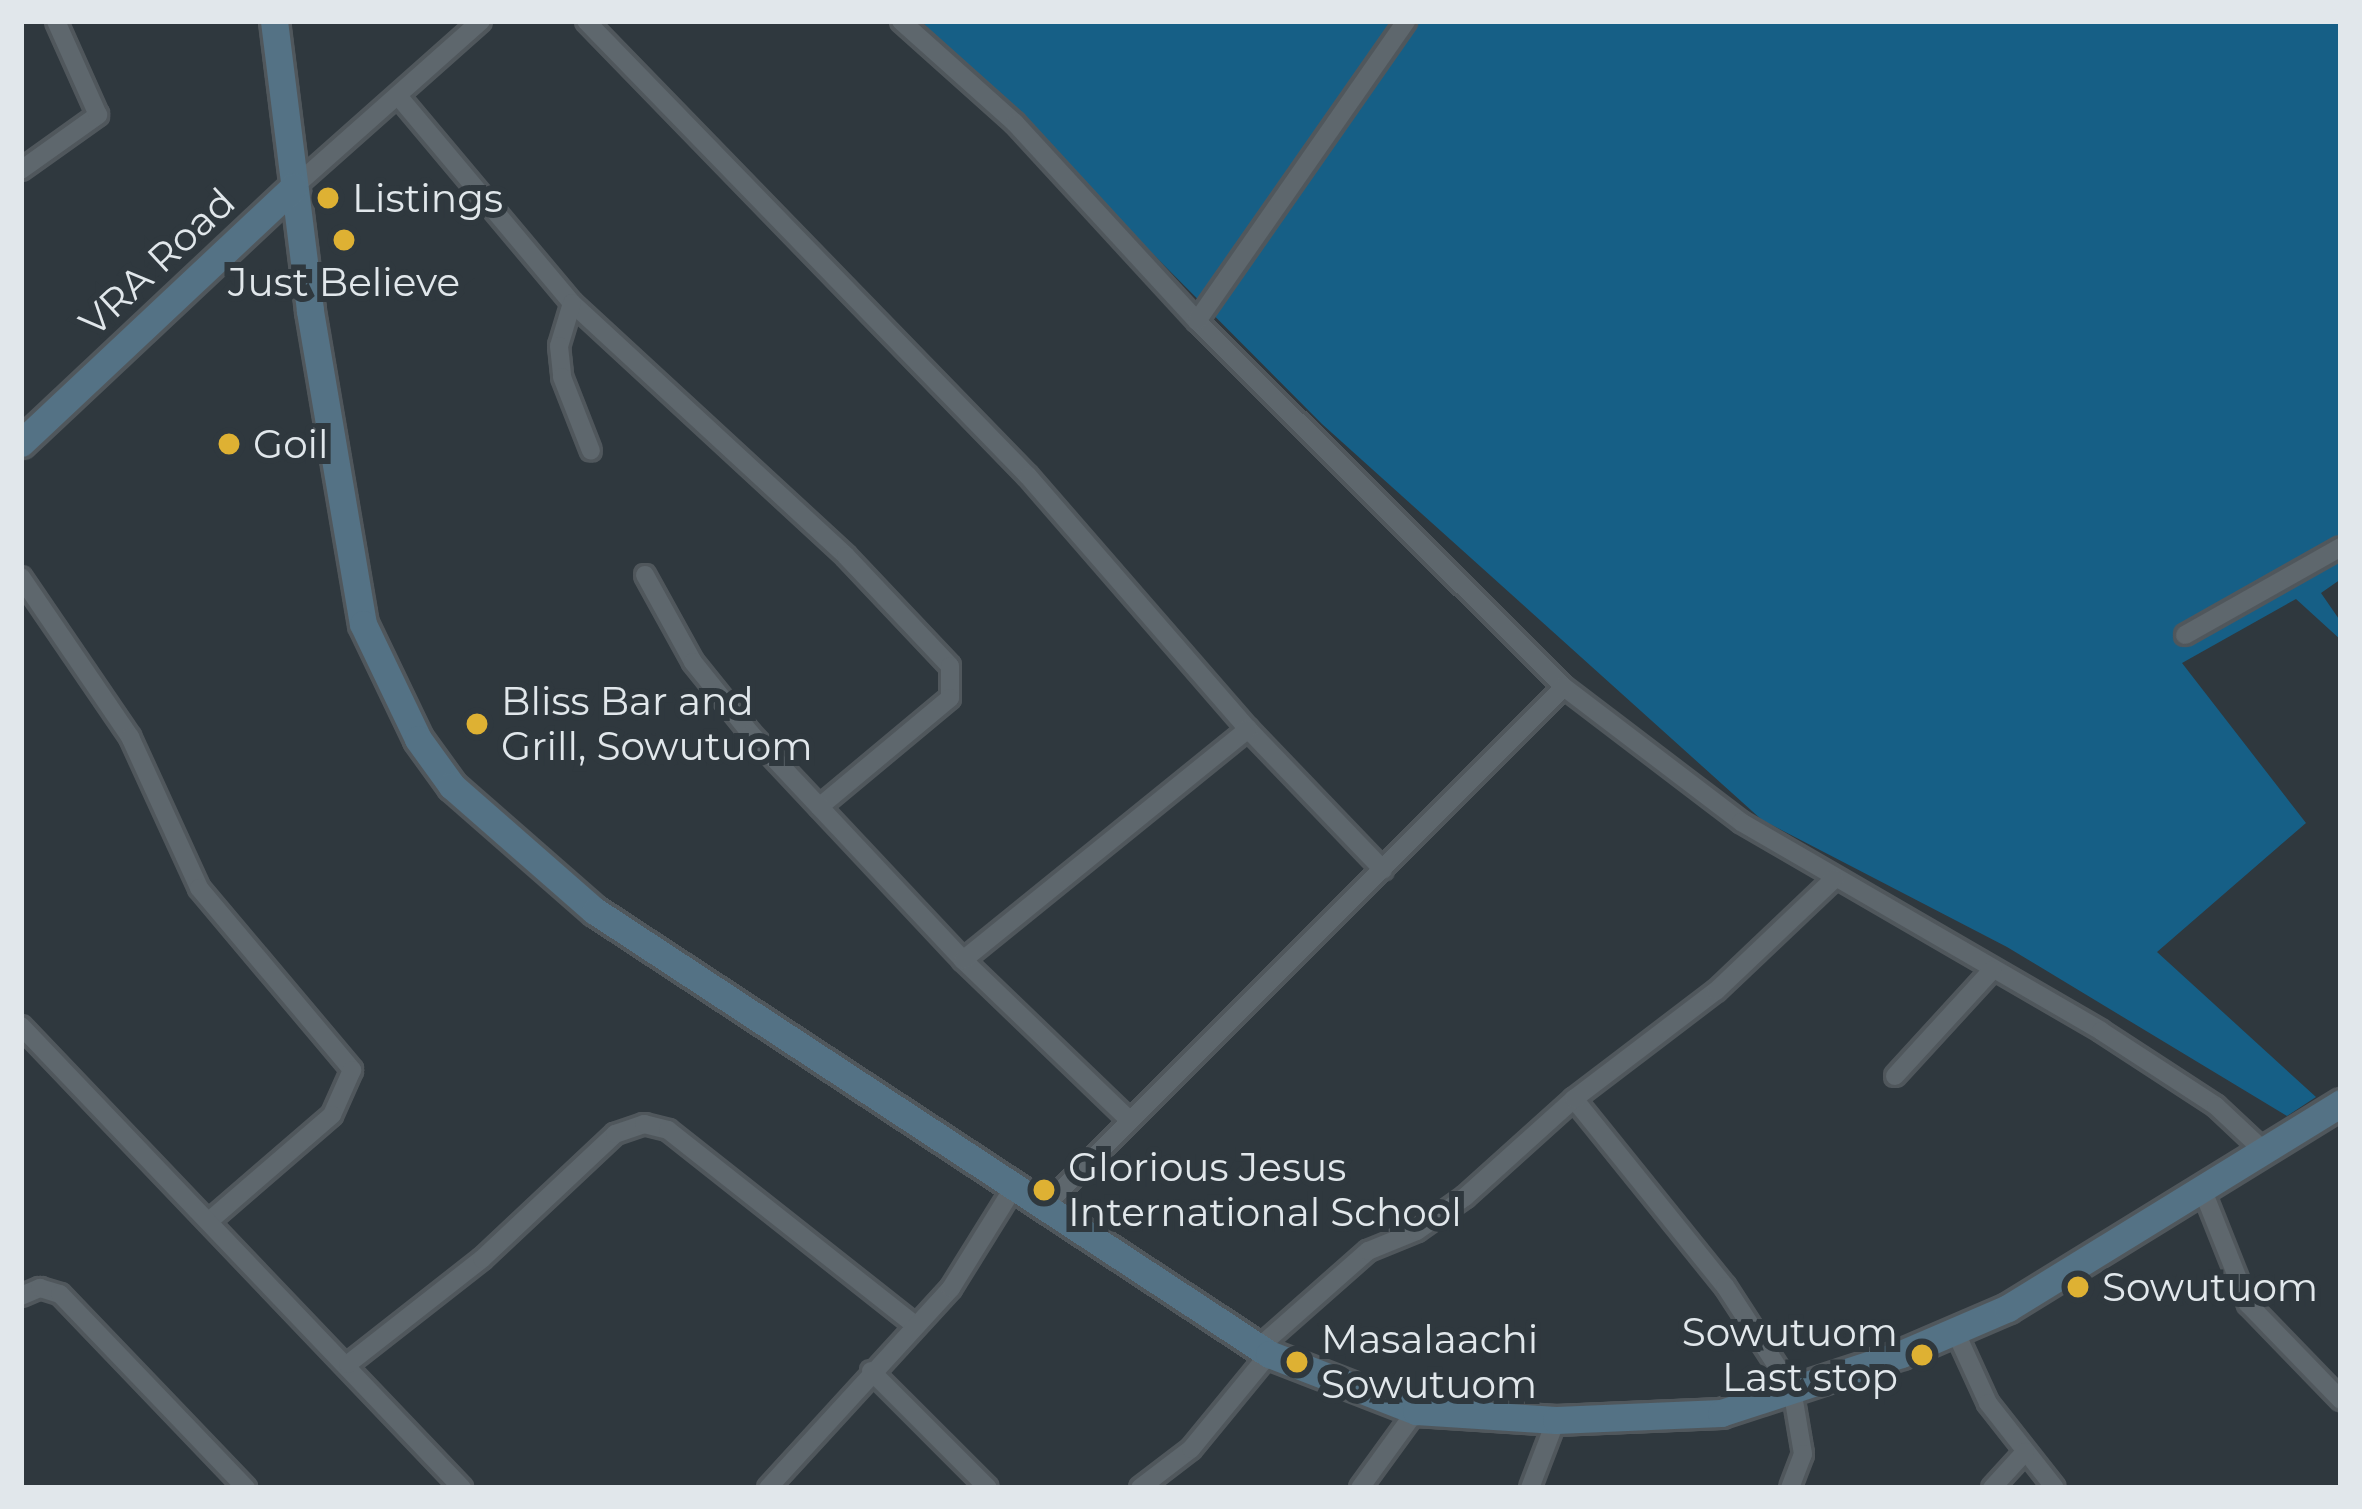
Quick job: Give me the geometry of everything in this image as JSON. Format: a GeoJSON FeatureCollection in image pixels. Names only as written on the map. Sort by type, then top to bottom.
{"type":"FeatureCollection","features":[{"type":"Feature","properties":{"kind":"main road"},"geometry":{"type":"LineString","coordinates":[[274,21],[294,187],[364,624],[418,739],[452,787],[595,910],[855,1088],[1047,1204],[1264,1351],[1416,1411],[1556,1420],[1694,1417],[1956,1333],[2075,1274],[2341,1103]]}},
{"type":"Feature","properties":{"kind":"main road","name":"VRA Road"},"geometry":{"type":"LineString","coordinates":[[21,443],[294,187]]}},
{"type":"Feature","properties":{"kind":"street"},"geometry":{"type":"LineString","coordinates":[[21,170],[98,116],[56,21]]}},
{"type":"Feature","properties":{"kind":"street"},"geometry":{"type":"LineString","coordinates":[[294,187],[481,21]]}},
{"type":"Feature","properties":{"kind":"street"},"geometry":{"type":"LineString","coordinates":[[586,21],[1028,476],[1248,728],[1383,869]]}},
{"type":"Feature","properties":{"kind":"street"},"geometry":{"type":"LineString","coordinates":[[901,21],[1015,123],[1197,321],[1564,687],[1741,822],[2197,1094],[2264,1151]]}},
{"type":"Feature","properties":{"kind":"street"},"geometry":{"type":"LineString","coordinates":[[1197,321],[1406,21]]}},
{"type":"Feature","properties":{"kind":"street"},"geometry":{"type":"LineString","coordinates":[[399,97],[572,303],[845,556],[950,666],[950,698],[819,807]]}},
{"type":"Feature","properties":{"kind":"street"},"geometry":{"type":"LineString","coordinates":[[572,303],[559,346],[562,377],[591,452]]}},
{"type":"Feature","properties":{"kind":"street"},"geometry":{"type":"LineString","coordinates":[[2185,635],[2341,548]]}},
{"type":"Feature","properties":{"kind":"street"},"geometry":{"type":"LineString","coordinates":[[646,575],[705,679],[963,960],[1128,1119]]}},
{"type":"Feature","properties":{"kind":"street"},"geometry":{"type":"LineString","coordinates":[[21,577],[130,737],[199,888],[352,1070],[332,1115],[209,1221]]}},
{"type":"Feature","properties":{"kind":"street"},"geometry":{"type":"LineString","coordinates":[[1047,1204],[1564,687]]}},
{"type":"Feature","properties":{"kind":"street"},"geometry":{"type":"LineString","coordinates":[[963,960],[1248,728]]}},
{"type":"Feature","properties":{"kind":"street"},"geometry":{"type":"LineString","coordinates":[[1140,1488],[1191,1449],[1264,1351],[1334,1276],[1466,1197],[1574,1099],[1716,992],[1834,879]]}},
{"type":"Feature","properties":{"kind":"street"},"geometry":{"type":"LineString","coordinates":[[1895,1076],[1992,970]]}},
{"type":"Feature","properties":{"kind":"street"},"geometry":{"type":"LineString","coordinates":[[23,1032],[462,1488]]}},
{"type":"Feature","properties":{"kind":"street"},"geometry":{"type":"LineString","coordinates":[[1574,1099],[1725,1286],[1792,1389],[1803,1454],[1790,1488]]}},
{"type":"Feature","properties":{"kind":"street"},"geometry":{"type":"LineString","coordinates":[[347,1364],[516,1231],[615,1135],[644,1124],[668,1130],[916,1326]]}},
{"type":"Feature","properties":{"kind":"street"},"geometry":{"type":"LineString","coordinates":[[768,1488],[916,1326],[987,1235],[1015,1185]]}},
{"type":"Feature","properties":{"kind":"street"},"geometry":{"type":"LineString","coordinates":[[2203,1191],[2248,1304],[2341,1400]]}},
{"type":"Feature","properties":{"kind":"street"},"geometry":{"type":"LineString","coordinates":[[21,1296],[40,1288],[60,1294],[239,1481],[216,1488]]}},
{"type":"Feature","properties":{"kind":"street"},"geometry":{"type":"LineString","coordinates":[[1956,1333],[1974,1380],[2055,1488]]}},
{"type":"Feature","properties":{"kind":"street"},"geometry":{"type":"LineString","coordinates":[[871,1371],[988,1488]]}},
{"type":"Feature","properties":{"kind":"street"},"geometry":{"type":"LineString","coordinates":[[1360,1488],[1416,1411]]}},
{"type":"Feature","properties":{"kind":"street"},"geometry":{"type":"LineString","coordinates":[[1530,1488],[1556,1420]]}},
{"type":"Feature","properties":{"kind":"street"},"geometry":{"type":"LineString","coordinates":[[1992,1488],[2025,1452]]}},
{"type":"Feature","properties":{"kind":"shaded area"},"geometry":{"type":"Polygon","coordinates":[[[921,21],[2341,21],[2341,579],[2321,593],[2341,622],[2341,640],[2296,599],[2182,663],[2306,823],[2157,952],[2316,1097],[2287,1116],[2007,947],[1762,820],[1322,424],[921,21]]]}},
{"type":"Feature","properties":{"kind":"place","name":"Listings"},"geometry":{"type":"Point","coordinates":[328,198]}},
{"type":"Feature","properties":{"kind":"place","name":"Just Believe"},"geometry":{"type":"Point","coordinates":[344,240]}},
{"type":"Feature","properties":{"kind":"place","name":"Goil"},"geometry":{"type":"Point","coordinates":[229,444]}},
{"type":"Feature","properties":{"kind":"place","name":"Bliss Bar and Grill, Sowutuom"},"geometry":{"type":"Point","coordinates":[477,724]}},
{"type":"Feature","properties":{"kind":"place","name":"Glorious Jesus International School"},"geometry":{"type":"Point","coordinates":[1044,1190]}},
{"type":"Feature","properties":{"kind":"place","name":"Sowutuom"},"geometry":{"type":"Point","coordinates":[2078,1287]}},
{"type":"Feature","properties":{"kind":"place","name":"Sowutuom Last stop"},"geometry":{"type":"Point","coordinates":[1922,1355]}},
{"type":"Feature","properties":{"kind":"place","name":"Masalaachi Sowutuom"},"geometry":{"type":"Point","coordinates":[1297,1362]}}]}
